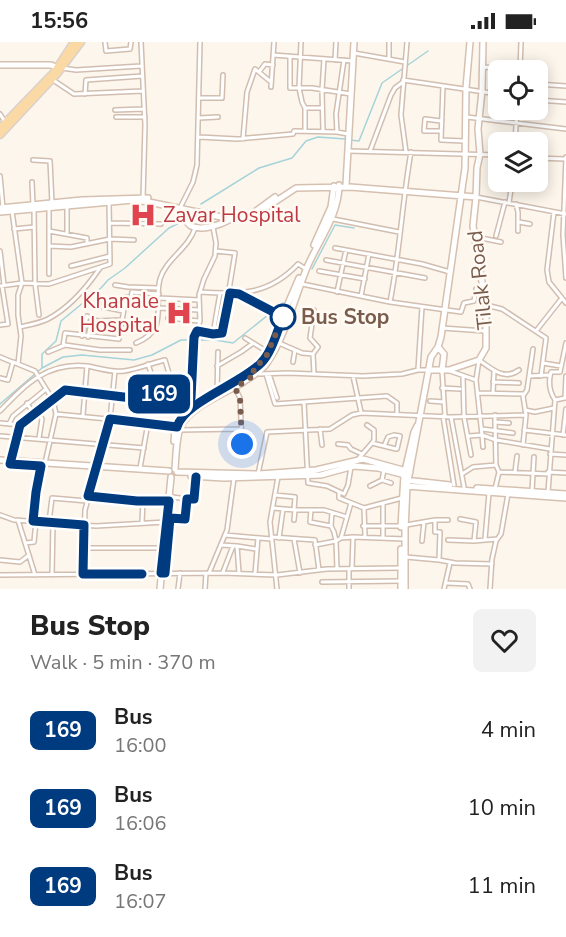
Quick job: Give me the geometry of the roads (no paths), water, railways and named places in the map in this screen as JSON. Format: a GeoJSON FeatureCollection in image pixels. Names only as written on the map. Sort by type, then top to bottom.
{"type":"FeatureCollection","features":[{"type":"Feature","properties":{"kind":"main road"},"geometry":{"type":"LineString","coordinates":[[0,135],[74,42]]}},
{"type":"Feature","properties":{"kind":"main road"},"geometry":{"type":"LineString","coordinates":[[3,125],[81,42]]}},
{"type":"Feature","properties":{"kind":"street"},"geometry":{"type":"LineString","coordinates":[[105,42],[105,51],[130,50],[131,42]]}},
{"type":"Feature","properties":{"kind":"street"},"geometry":{"type":"LineString","coordinates":[[141,42],[145,117],[143,199]]}},
{"type":"Feature","properties":{"kind":"street"},"geometry":{"type":"LineString","coordinates":[[200,42],[197,165],[182,209],[188,222],[195,227],[213,226],[231,219],[242,218],[261,210],[294,189],[348,186],[476,197],[565,214]]}},
{"type":"Feature","properties":{"kind":"street"},"geometry":{"type":"LineString","coordinates":[[271,87],[274,42]]}},
{"type":"Feature","properties":{"kind":"street"},"geometry":{"type":"LineString","coordinates":[[301,42],[299,88],[305,108],[305,131]]}},
{"type":"Feature","properties":{"kind":"street"},"geometry":{"type":"LineString","coordinates":[[335,60],[336,42]]}},
{"type":"Feature","properties":{"kind":"street"},"geometry":{"type":"LineString","coordinates":[[348,186],[354,42]]}},
{"type":"Feature","properties":{"kind":"street"},"geometry":{"type":"LineString","coordinates":[[388,58],[389,42]]}},
{"type":"Feature","properties":{"kind":"street"},"geometry":{"type":"LineString","coordinates":[[406,152],[401,115],[407,42]]}},
{"type":"Feature","properties":{"kind":"street"},"geometry":{"type":"LineString","coordinates":[[403,589],[400,568],[403,538],[402,498],[418,432],[417,426],[431,357],[438,347],[445,310],[465,168],[466,88],[470,42]]}},
{"type":"Feature","properties":{"kind":"street","name":"Tilak Road"},"geometry":{"type":"LineString","coordinates":[[429,370],[446,370],[479,360],[486,348],[486,305],[473,226],[480,154],[479,118],[483,42]]}},
{"type":"Feature","properties":{"kind":"street"},"geometry":{"type":"LineString","coordinates":[[520,60],[521,42]]}},
{"type":"Feature","properties":{"kind":"street"},"geometry":{"type":"LineString","coordinates":[[353,53],[405,62]]}},
{"type":"Feature","properties":{"kind":"street"},"geometry":{"type":"LineString","coordinates":[[273,55],[353,61]]}},
{"type":"Feature","properties":{"kind":"street"},"geometry":{"type":"LineString","coordinates":[[290,56],[290,88],[351,94]]}},
{"type":"Feature","properties":{"kind":"street"},"geometry":{"type":"LineString","coordinates":[[323,131],[324,59]]}},
{"type":"Feature","properties":{"kind":"street"},"geometry":{"type":"LineString","coordinates":[[337,132],[336,114],[344,60]]}},
{"type":"Feature","properties":{"kind":"street"},"geometry":{"type":"LineString","coordinates":[[259,72],[265,64],[273,65]]}},
{"type":"Feature","properties":{"kind":"street"},"geometry":{"type":"LineString","coordinates":[[0,65],[54,70],[142,65]]}},
{"type":"Feature","properties":{"kind":"street"},"geometry":{"type":"LineString","coordinates":[[483,68],[488,68]]}},
{"type":"Feature","properties":{"kind":"street"},"geometry":{"type":"LineString","coordinates":[[243,139],[249,82],[255,69],[272,82]]}},
{"type":"Feature","properties":{"kind":"street"},"geometry":{"type":"LineString","coordinates":[[54,70],[74,94],[143,91]]}},
{"type":"Feature","properties":{"kind":"street"},"geometry":{"type":"LineString","coordinates":[[200,98],[222,98],[224,75]]}},
{"type":"Feature","properties":{"kind":"street"},"geometry":{"type":"LineString","coordinates":[[86,94],[86,80],[142,76]]}},
{"type":"Feature","properties":{"kind":"street"},"geometry":{"type":"LineString","coordinates":[[404,79],[488,92]]}},
{"type":"Feature","properties":{"kind":"street"},"geometry":{"type":"LineString","coordinates":[[370,151],[391,94],[404,79]]}},
{"type":"Feature","properties":{"kind":"street"},"geometry":{"type":"LineString","coordinates":[[548,85],[566,86]]}},
{"type":"Feature","properties":{"kind":"street"},"geometry":{"type":"LineString","coordinates":[[443,86],[441,140],[464,141]]}},
{"type":"Feature","properties":{"kind":"street"},"geometry":{"type":"LineString","coordinates":[[548,101],[566,102]]}},
{"type":"Feature","properties":{"kind":"street"},"geometry":{"type":"LineString","coordinates":[[305,108],[322,108]]}},
{"type":"Feature","properties":{"kind":"street"},"geometry":{"type":"LineString","coordinates":[[115,110],[144,109]]}},
{"type":"Feature","properties":{"kind":"street"},"geometry":{"type":"LineString","coordinates":[[0,114],[3,125]]}},
{"type":"Feature","properties":{"kind":"street"},"geometry":{"type":"LineString","coordinates":[[116,117],[145,117]]}},
{"type":"Feature","properties":{"kind":"street"},"geometry":{"type":"LineString","coordinates":[[199,117],[218,117]]}},
{"type":"Feature","properties":{"kind":"street"},"geometry":{"type":"LineString","coordinates":[[465,117],[566,129]]}},
{"type":"Feature","properties":{"kind":"street"},"geometry":{"type":"LineString","coordinates":[[441,121],[425,119],[424,130],[441,131]]}},
{"type":"Feature","properties":{"kind":"street"},"geometry":{"type":"LineString","coordinates":[[516,122],[516,132]]}},
{"type":"Feature","properties":{"kind":"street"},"geometry":{"type":"LineString","coordinates":[[199,137],[243,139],[305,131],[337,132],[349,136]]}},
{"type":"Feature","properties":{"kind":"street"},"geometry":{"type":"LineString","coordinates":[[349,148],[370,151],[488,154]]}},
{"type":"Feature","properties":{"kind":"street"},"geometry":{"type":"LineString","coordinates":[[390,302],[411,152]]}},
{"type":"Feature","properties":{"kind":"street"},"geometry":{"type":"LineString","coordinates":[[548,158],[566,158],[566,278]]}},
{"type":"Feature","properties":{"kind":"street"},"geometry":{"type":"LineString","coordinates":[[33,160],[50,160],[50,274]]}},
{"type":"Feature","properties":{"kind":"street"},"geometry":{"type":"LineString","coordinates":[[465,168],[477,168]]}},
{"type":"Feature","properties":{"kind":"street"},"geometry":{"type":"LineString","coordinates":[[0,176],[1,209],[143,199],[231,219]]}},
{"type":"Feature","properties":{"kind":"street"},"geometry":{"type":"LineString","coordinates":[[32,182],[35,283],[39,315]]}},
{"type":"Feature","properties":{"kind":"street"},"geometry":{"type":"LineString","coordinates":[[305,268],[338,202],[337,187]]}},
{"type":"Feature","properties":{"kind":"street"},"geometry":{"type":"LineString","coordinates":[[163,573],[178,429],[192,410],[266,364],[277,342],[337,187]]}},
{"type":"Feature","properties":{"kind":"street"},"geometry":{"type":"LineString","coordinates":[[496,236],[510,192]]}},
{"type":"Feature","properties":{"kind":"street"},"geometry":{"type":"LineString","coordinates":[[51,205],[67,206],[143,199]]}},
{"type":"Feature","properties":{"kind":"street"},"geometry":{"type":"LineString","coordinates":[[2,286],[22,283],[49,284],[110,264],[109,202]]}},
{"type":"Feature","properties":{"kind":"street"},"geometry":{"type":"LineString","coordinates":[[516,204],[518,231]]}},
{"type":"Feature","properties":{"kind":"street"},"geometry":{"type":"LineString","coordinates":[[67,206],[67,234]]}},
{"type":"Feature","properties":{"kind":"street"},"geometry":{"type":"LineString","coordinates":[[12,209],[22,283],[18,295],[20,327],[18,364]]}},
{"type":"Feature","properties":{"kind":"street"},"geometry":{"type":"LineString","coordinates":[[554,212],[547,270],[549,282],[566,303]]}},
{"type":"Feature","properties":{"kind":"street"},"geometry":{"type":"LineString","coordinates":[[331,219],[399,232]]}},
{"type":"Feature","properties":{"kind":"street"},"geometry":{"type":"LineString","coordinates":[[519,222],[530,224]]}},
{"type":"Feature","properties":{"kind":"street"},"geometry":{"type":"LineString","coordinates":[[110,223],[161,224]]}},
{"type":"Feature","properties":{"kind":"street"},"geometry":{"type":"LineString","coordinates":[[192,410],[194,337],[200,321],[200,292],[216,251],[213,226]]}},
{"type":"Feature","properties":{"kind":"street"},"geometry":{"type":"LineString","coordinates":[[14,229],[34,227]]}},
{"type":"Feature","properties":{"kind":"street"},"geometry":{"type":"LineString","coordinates":[[136,343],[146,339],[155,330],[162,273],[189,241],[195,227]]}},
{"type":"Feature","properties":{"kind":"street"},"geometry":{"type":"LineString","coordinates":[[49,231],[87,238],[87,244]]}},
{"type":"Feature","properties":{"kind":"street"},"geometry":{"type":"LineString","coordinates":[[474,237],[501,242]]}},
{"type":"Feature","properties":{"kind":"street"},"geometry":{"type":"LineString","coordinates":[[49,246],[71,247],[110,239],[134,240]]}},
{"type":"Feature","properties":{"kind":"street"},"geometry":{"type":"LineString","coordinates":[[335,248],[423,264],[450,272]]}},
{"type":"Feature","properties":{"kind":"street"},"geometry":{"type":"LineString","coordinates":[[337,292],[346,250]]}},
{"type":"Feature","properties":{"kind":"street"},"geometry":{"type":"LineString","coordinates":[[0,251],[2,286],[8,324],[0,325]]}},
{"type":"Feature","properties":{"kind":"street"},"geometry":{"type":"LineString","coordinates":[[197,331],[222,333],[235,253],[216,251]]}},
{"type":"Feature","properties":{"kind":"street"},"geometry":{"type":"LineString","coordinates":[[361,296],[369,254]]}},
{"type":"Feature","properties":{"kind":"street"},"geometry":{"type":"LineString","coordinates":[[71,266],[110,256]]}},
{"type":"Feature","properties":{"kind":"street"},"geometry":{"type":"LineString","coordinates":[[326,260],[425,278]]}},
{"type":"Feature","properties":{"kind":"street"},"geometry":{"type":"LineString","coordinates":[[200,292],[239,294],[270,287],[298,264],[305,268]]}},
{"type":"Feature","properties":{"kind":"street"},"geometry":{"type":"LineString","coordinates":[[20,327],[46,320],[59,312],[91,281],[101,267]]}},
{"type":"Feature","properties":{"kind":"street"},"geometry":{"type":"LineString","coordinates":[[319,271],[365,279]]}},
{"type":"Feature","properties":{"kind":"street"},"geometry":{"type":"LineString","coordinates":[[299,283],[390,302],[461,312],[464,303],[473,302],[476,289],[483,288]]}},
{"type":"Feature","properties":{"kind":"street"},"geometry":{"type":"LineString","coordinates":[[116,285],[159,288]]}},
{"type":"Feature","properties":{"kind":"street"},"geometry":{"type":"LineString","coordinates":[[63,346],[65,333],[119,339],[126,297],[131,298],[132,292],[200,300]]}},
{"type":"Feature","properties":{"kind":"street"},"geometry":{"type":"LineString","coordinates":[[213,334],[220,293]]}},
{"type":"Feature","properties":{"kind":"street"},"geometry":{"type":"LineString","coordinates":[[239,294],[285,318]]}},
{"type":"Feature","properties":{"kind":"street"},"geometry":{"type":"LineString","coordinates":[[536,331],[561,297]]}},
{"type":"Feature","properties":{"kind":"street"},"geometry":{"type":"LineString","coordinates":[[486,305],[502,309],[546,338],[541,376]]}},
{"type":"Feature","properties":{"kind":"street"},"geometry":{"type":"LineString","coordinates":[[99,306],[123,311]]}},
{"type":"Feature","properties":{"kind":"street"},"geometry":{"type":"LineString","coordinates":[[417,370],[422,307]]}},
{"type":"Feature","properties":{"kind":"street"},"geometry":{"type":"LineString","coordinates":[[159,308],[199,310]]}},
{"type":"Feature","properties":{"kind":"street"},"geometry":{"type":"LineString","coordinates":[[314,310],[310,338],[318,347],[314,354],[314,374]]}},
{"type":"Feature","properties":{"kind":"street"},"geometry":{"type":"LineString","coordinates":[[82,336],[87,316],[103,321],[121,320]]}},
{"type":"Feature","properties":{"kind":"street"},"geometry":{"type":"LineString","coordinates":[[168,318],[200,321]]}},
{"type":"Feature","properties":{"kind":"street"},"geometry":{"type":"LineString","coordinates":[[192,410],[235,388],[254,372],[268,352],[285,318]]}},
{"type":"Feature","properties":{"kind":"street"},"geometry":{"type":"LineString","coordinates":[[7,320],[18,319]]}},
{"type":"Feature","properties":{"kind":"street"},"geometry":{"type":"LineString","coordinates":[[88,337],[92,319]]}},
{"type":"Feature","properties":{"kind":"street"},"geometry":{"type":"LineString","coordinates":[[120,328],[155,330]]}},
{"type":"Feature","properties":{"kind":"street"},"geometry":{"type":"LineString","coordinates":[[442,328],[486,331]]}},
{"type":"Feature","properties":{"kind":"street"},"geometry":{"type":"LineString","coordinates":[[245,338],[268,352]]}},
{"type":"Feature","properties":{"kind":"street"},"geometry":{"type":"LineString","coordinates":[[277,342],[295,350],[314,354]]}},
{"type":"Feature","properties":{"kind":"street"},"geometry":{"type":"LineString","coordinates":[[217,366],[252,344]]}},
{"type":"Feature","properties":{"kind":"street"},"geometry":{"type":"LineString","coordinates":[[560,372],[566,344]]}},
{"type":"Feature","properties":{"kind":"street"},"geometry":{"type":"LineString","coordinates":[[48,352],[72,345],[100,350],[130,350]]}},
{"type":"Feature","properties":{"kind":"street"},"geometry":{"type":"LineString","coordinates":[[438,347],[444,354],[446,370],[442,387],[444,416],[454,485]]}},
{"type":"Feature","properties":{"kind":"street"},"geometry":{"type":"LineString","coordinates":[[523,446],[524,394],[530,376],[533,349]]}},
{"type":"Feature","properties":{"kind":"street"},"geometry":{"type":"LineString","coordinates":[[293,362],[295,350]]}},
{"type":"Feature","properties":{"kind":"street"},"geometry":{"type":"LineString","coordinates":[[218,352],[218,392]]}},
{"type":"Feature","properties":{"kind":"street"},"geometry":{"type":"LineString","coordinates":[[0,357],[35,372],[53,400],[56,414],[36,492],[34,542],[25,543]]}},
{"type":"Feature","properties":{"kind":"street"},"geometry":{"type":"LineString","coordinates":[[0,411],[38,376],[56,367],[87,366],[124,371],[165,360],[174,391]]}},
{"type":"Feature","properties":{"kind":"street"},"geometry":{"type":"LineString","coordinates":[[483,447],[476,380],[479,360],[494,371],[511,375],[519,370]]}},
{"type":"Feature","properties":{"kind":"street"},"geometry":{"type":"LineString","coordinates":[[0,379],[8,380],[13,362]]}},
{"type":"Feature","properties":{"kind":"street"},"geometry":{"type":"LineString","coordinates":[[543,363],[561,366]]}},
{"type":"Feature","properties":{"kind":"street"},"geometry":{"type":"LineString","coordinates":[[148,364],[154,382],[152,396]]}},
{"type":"Feature","properties":{"kind":"street"},"geometry":{"type":"LineString","coordinates":[[83,416],[87,366]]}},
{"type":"Feature","properties":{"kind":"street"},"geometry":{"type":"LineString","coordinates":[[254,372],[352,376],[402,374],[429,370]]}},
{"type":"Feature","properties":{"kind":"street"},"geometry":{"type":"LineString","coordinates":[[446,370],[476,380]]}},
{"type":"Feature","properties":{"kind":"street"},"geometry":{"type":"LineString","coordinates":[[83,574],[84,525],[88,499],[110,419],[115,371]]}},
{"type":"Feature","properties":{"kind":"street"},"geometry":{"type":"LineString","coordinates":[[493,394],[494,371]]}},
{"type":"Feature","properties":{"kind":"street"},"geometry":{"type":"LineString","coordinates":[[530,376],[550,375],[551,372],[566,375],[565,398],[555,400]]}},
{"type":"Feature","properties":{"kind":"street"},"geometry":{"type":"LineString","coordinates":[[267,374],[277,399]]}},
{"type":"Feature","properties":{"kind":"street"},"geometry":{"type":"LineString","coordinates":[[267,374],[275,404],[390,397],[398,405],[397,413]]}},
{"type":"Feature","properties":{"kind":"street"},"geometry":{"type":"LineString","coordinates":[[548,495],[555,400],[550,392],[550,375]]}},
{"type":"Feature","properties":{"kind":"street"},"geometry":{"type":"LineString","coordinates":[[352,376],[361,413]]}},
{"type":"Feature","properties":{"kind":"street"},"geometry":{"type":"LineString","coordinates":[[463,376],[464,417],[471,455]]}},
{"type":"Feature","properties":{"kind":"street"},"geometry":{"type":"LineString","coordinates":[[493,382],[519,383]]}},
{"type":"Feature","properties":{"kind":"street"},"geometry":{"type":"LineString","coordinates":[[442,387],[460,389]]}},
{"type":"Feature","properties":{"kind":"street"},"geometry":{"type":"LineString","coordinates":[[235,388],[240,398],[242,444]]}},
{"type":"Feature","properties":{"kind":"street"},"geometry":{"type":"LineString","coordinates":[[9,424],[13,417],[46,389]]}},
{"type":"Feature","properties":{"kind":"street"},"geometry":{"type":"LineString","coordinates":[[11,462],[20,425],[65,390],[132,398],[174,391],[191,398]]}},
{"type":"Feature","properties":{"kind":"street"},"geometry":{"type":"LineString","coordinates":[[478,393],[524,394]]}},
{"type":"Feature","properties":{"kind":"street"},"geometry":{"type":"LineString","coordinates":[[430,401],[444,402]]}},
{"type":"Feature","properties":{"kind":"street"},"geometry":{"type":"LineString","coordinates":[[304,402],[308,483],[327,486],[344,494],[351,467]]}},
{"type":"Feature","properties":{"kind":"street"},"geometry":{"type":"LineString","coordinates":[[27,404],[33,413]]}},
{"type":"Feature","properties":{"kind":"street"},"geometry":{"type":"LineString","coordinates":[[258,474],[267,432],[330,429],[352,415],[361,413],[464,417],[535,412],[554,408]]}},
{"type":"Feature","properties":{"kind":"street"},"geometry":{"type":"LineString","coordinates":[[524,430],[564,435],[566,409]]}},
{"type":"Feature","properties":{"kind":"street"},"geometry":{"type":"LineString","coordinates":[[37,410],[42,419],[39,438]]}},
{"type":"Feature","properties":{"kind":"street"},"geometry":{"type":"LineString","coordinates":[[56,414],[148,423],[178,429],[241,429]]}},
{"type":"Feature","properties":{"kind":"street"},"geometry":{"type":"LineString","coordinates":[[485,540],[492,492],[499,472],[496,465],[495,415]]}},
{"type":"Feature","properties":{"kind":"street"},"geometry":{"type":"LineString","coordinates":[[451,417],[464,487]]}},
{"type":"Feature","properties":{"kind":"street"},"geometry":{"type":"LineString","coordinates":[[495,422],[509,423]]}},
{"type":"Feature","properties":{"kind":"street"},"geometry":{"type":"LineString","coordinates":[[0,423],[20,425]]}},
{"type":"Feature","properties":{"kind":"street"},"geometry":{"type":"LineString","coordinates":[[139,470],[148,423]]}},
{"type":"Feature","properties":{"kind":"street"},"geometry":{"type":"LineString","coordinates":[[95,468],[234,478],[308,473],[339,466],[360,457],[374,440],[374,430],[367,425]]}},
{"type":"Feature","properties":{"kind":"street"},"geometry":{"type":"LineString","coordinates":[[320,429],[322,445]]}},
{"type":"Feature","properties":{"kind":"street"},"geometry":{"type":"LineString","coordinates":[[482,429],[513,433]]}},
{"type":"Feature","properties":{"kind":"street"},"geometry":{"type":"LineString","coordinates":[[469,436],[482,435],[566,455]]}},
{"type":"Feature","properties":{"kind":"street"},"geometry":{"type":"LineString","coordinates":[[0,436],[144,448]]}},
{"type":"Feature","properties":{"kind":"street"},"geometry":{"type":"LineString","coordinates":[[372,443],[384,446],[397,449],[400,436],[388,437],[384,446]]}},
{"type":"Feature","properties":{"kind":"street"},"geometry":{"type":"LineString","coordinates":[[338,444],[348,445],[360,457],[372,460],[406,478],[492,492]]}},
{"type":"Feature","properties":{"kind":"street"},"geometry":{"type":"LineString","coordinates":[[515,473],[517,456]]}},
{"type":"Feature","properties":{"kind":"street"},"geometry":{"type":"LineString","coordinates":[[532,491],[534,457]]}},
{"type":"Feature","properties":{"kind":"street"},"geometry":{"type":"LineString","coordinates":[[0,461],[173,473],[281,475]]}},
{"type":"Feature","properties":{"kind":"street"},"geometry":{"type":"LineString","coordinates":[[462,474],[473,467],[496,465]]}},
{"type":"Feature","properties":{"kind":"street"},"geometry":{"type":"LineString","coordinates":[[308,473],[321,475],[351,467],[378,468],[406,478],[447,488],[492,492],[532,491],[548,495]]}},
{"type":"Feature","properties":{"kind":"street"},"geometry":{"type":"LineString","coordinates":[[382,480],[384,470]]}},
{"type":"Feature","properties":{"kind":"street"},"geometry":{"type":"LineString","coordinates":[[499,472],[566,473]]}},
{"type":"Feature","properties":{"kind":"street"},"geometry":{"type":"LineString","coordinates":[[277,589],[270,522],[281,475]]}},
{"type":"Feature","properties":{"kind":"street"},"geometry":{"type":"LineString","coordinates":[[52,574],[52,498],[143,501],[194,499],[196,477]]}},
{"type":"Feature","properties":{"kind":"street"},"geometry":{"type":"LineString","coordinates":[[205,589],[208,573],[225,535],[234,478]]}},
{"type":"Feature","properties":{"kind":"street"},"geometry":{"type":"LineString","coordinates":[[403,525],[406,478]]}},
{"type":"Feature","properties":{"kind":"street"},"geometry":{"type":"LineString","coordinates":[[370,486],[382,480],[391,483]]}},
{"type":"Feature","properties":{"kind":"street"},"geometry":{"type":"LineString","coordinates":[[339,492],[339,498],[364,508],[402,498]]}},
{"type":"Feature","properties":{"kind":"street"},"geometry":{"type":"LineString","coordinates":[[508,492],[566,496]]}},
{"type":"Feature","properties":{"kind":"street"},"geometry":{"type":"LineString","coordinates":[[490,589],[492,564],[497,539],[501,534],[508,492]]}},
{"type":"Feature","properties":{"kind":"street"},"geometry":{"type":"LineString","coordinates":[[275,495],[294,497],[294,520]]}},
{"type":"Feature","properties":{"kind":"street"},"geometry":{"type":"LineString","coordinates":[[0,515],[18,520],[84,525],[142,523],[185,519],[187,499]]}},
{"type":"Feature","properties":{"kind":"street"},"geometry":{"type":"LineString","coordinates":[[142,523],[143,501]]}},
{"type":"Feature","properties":{"kind":"street"},"geometry":{"type":"LineString","coordinates":[[341,538],[351,503]]}},
{"type":"Feature","properties":{"kind":"street"},"geometry":{"type":"LineString","coordinates":[[383,503],[383,538]]}},
{"type":"Feature","properties":{"kind":"street"},"geometry":{"type":"LineString","coordinates":[[273,508],[311,510],[346,517]]}},
{"type":"Feature","properties":{"kind":"street"},"geometry":{"type":"LineString","coordinates":[[364,508],[365,537]]}},
{"type":"Feature","properties":{"kind":"street"},"geometry":{"type":"LineString","coordinates":[[279,538],[283,509]]}},
{"type":"Feature","properties":{"kind":"street"},"geometry":{"type":"LineString","coordinates":[[311,510],[310,522],[331,526]]}},
{"type":"Feature","properties":{"kind":"street"},"geometry":{"type":"LineString","coordinates":[[332,513],[331,526],[336,541],[337,569]]}},
{"type":"Feature","properties":{"kind":"street"},"geometry":{"type":"LineString","coordinates":[[460,519],[476,522],[474,541]]}},
{"type":"Feature","properties":{"kind":"street"},"geometry":{"type":"LineString","coordinates":[[18,520],[35,575]]}},
{"type":"Feature","properties":{"kind":"street"},"geometry":{"type":"LineString","coordinates":[[162,589],[168,520]]}},
{"type":"Feature","properties":{"kind":"street"},"geometry":{"type":"LineString","coordinates":[[363,526],[414,525],[435,520],[448,520]]}},
{"type":"Feature","properties":{"kind":"street"},"geometry":{"type":"LineString","coordinates":[[435,520],[435,532],[440,532],[439,560]]}},
{"type":"Feature","properties":{"kind":"street"},"geometry":{"type":"LineString","coordinates":[[422,541],[424,522]]}},
{"type":"Feature","properties":{"kind":"street"},"geometry":{"type":"LineString","coordinates":[[225,535],[315,540],[319,570]]}},
{"type":"Feature","properties":{"kind":"street"},"geometry":{"type":"LineString","coordinates":[[315,545],[353,537],[403,538]]}},
{"type":"Feature","properties":{"kind":"street"},"geometry":{"type":"LineString","coordinates":[[349,589],[353,537]]}},
{"type":"Feature","properties":{"kind":"street"},"geometry":{"type":"LineString","coordinates":[[255,574],[258,538]]}},
{"type":"Feature","properties":{"kind":"street"},"geometry":{"type":"LineString","coordinates":[[403,538],[405,557],[403,589]]}},
{"type":"Feature","properties":{"kind":"street"},"geometry":{"type":"LineString","coordinates":[[294,539],[300,573]]}},
{"type":"Feature","properties":{"kind":"street"},"geometry":{"type":"LineString","coordinates":[[448,540],[497,539]]}},
{"type":"Feature","properties":{"kind":"street"},"geometry":{"type":"LineString","coordinates":[[221,545],[257,549]]}},
{"type":"Feature","properties":{"kind":"street"},"geometry":{"type":"LineString","coordinates":[[223,573],[235,546]]}},
{"type":"Feature","properties":{"kind":"street"},"geometry":{"type":"LineString","coordinates":[[235,546],[239,573]]}},
{"type":"Feature","properties":{"kind":"street"},"geometry":{"type":"LineString","coordinates":[[83,548],[164,548]]}},
{"type":"Feature","properties":{"kind":"street"},"geometry":{"type":"LineString","coordinates":[[0,560],[20,562],[29,555]]}},
{"type":"Feature","properties":{"kind":"street"},"geometry":{"type":"LineString","coordinates":[[405,557],[492,564]]}},
{"type":"Feature","properties":{"kind":"street"},"geometry":{"type":"LineString","coordinates":[[444,589],[450,562]]}},
{"type":"Feature","properties":{"kind":"street"},"geometry":{"type":"LineString","coordinates":[[0,575],[239,573],[277,575],[350,568],[400,568]]}},
{"type":"Feature","properties":{"kind":"street"},"geometry":{"type":"LineString","coordinates":[[178,589],[180,573]]}},
{"type":"Feature","properties":{"kind":"street"},"geometry":{"type":"LineString","coordinates":[[322,582],[401,581]]}},
{"type":"Feature","properties":{"kind":"street"},"geometry":{"type":"LineString","coordinates":[[447,583],[468,584],[470,589]]}},
{"type":"Feature","properties":{"kind":"waterway"},"geometry":{"type":"LineString","coordinates":[[350,140],[359,141],[382,83],[428,51]]}},
{"type":"Feature","properties":{"kind":"waterway"},"geometry":{"type":"LineString","coordinates":[[201,204],[259,168],[292,158],[306,141],[318,137],[345,139]]}},
{"type":"Feature","properties":{"kind":"waterway"},"geometry":{"type":"LineString","coordinates":[[0,404],[42,368],[42,354],[56,341],[61,321],[169,228],[183,221]]}},
{"type":"Feature","properties":{"kind":"waterway"},"geometry":{"type":"LineString","coordinates":[[312,269],[335,225],[354,228]]}},
{"type":"Feature","properties":{"kind":"waterway"},"geometry":{"type":"LineString","coordinates":[[42,368],[63,357],[82,355],[134,360],[152,355],[181,340],[215,340],[233,343],[283,303]]}},
{"type":"Feature","properties":{"kind":"place","name":"Zavar Hospital"},"geometry":{"type":"Point","coordinates":[143,215]}},
{"type":"Feature","properties":{"kind":"place","name":"Khanale Hospital"},"geometry":{"type":"Point","coordinates":[179,313]}},
{"type":"Feature","properties":{"kind":"place","name":"Bus Stop"},"geometry":{"type":"Point","coordinates":[283,317]}}]}
